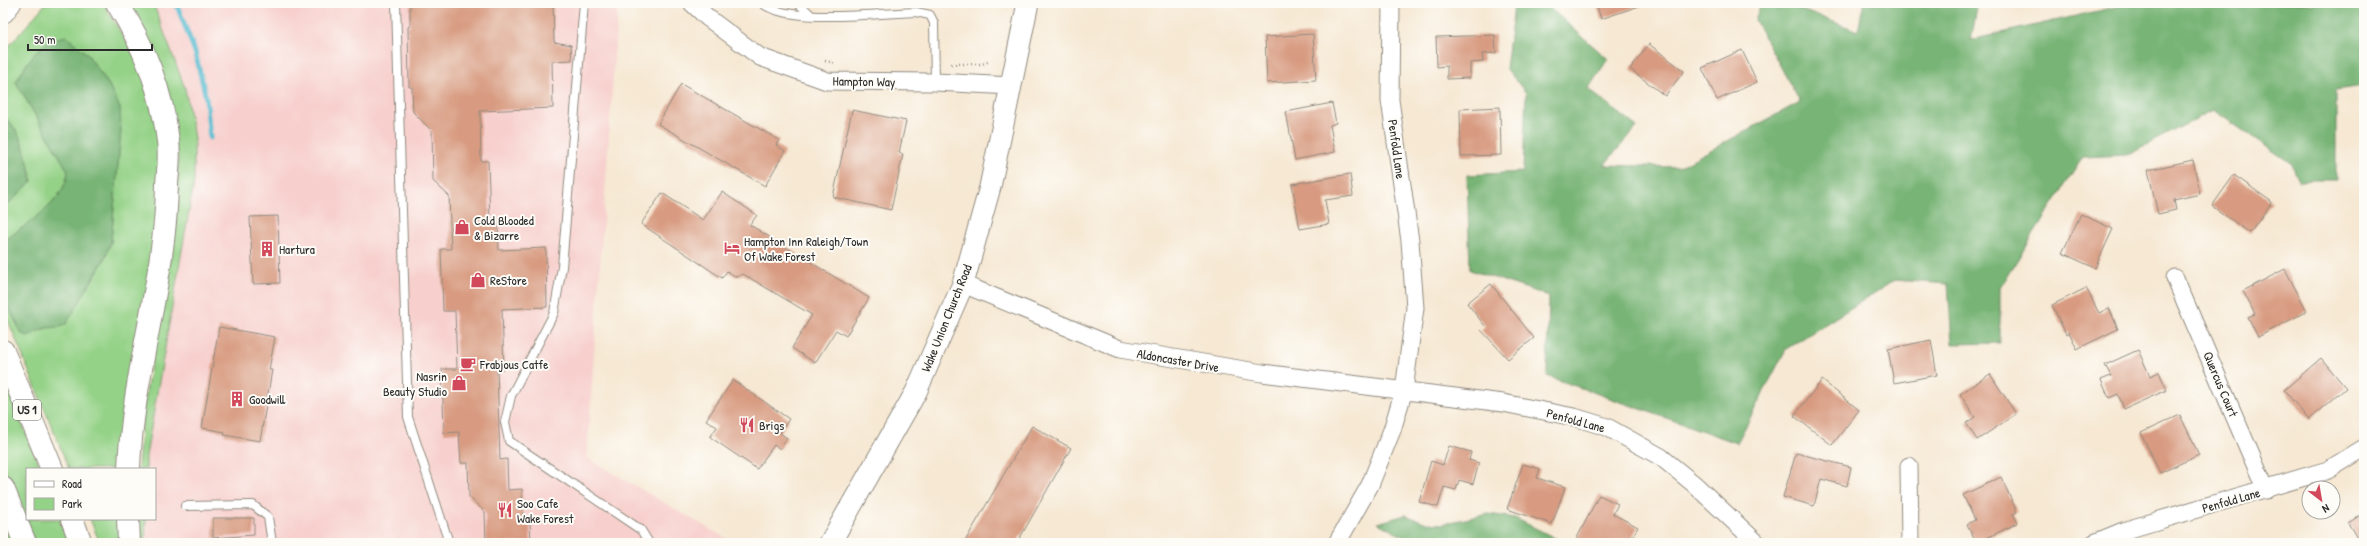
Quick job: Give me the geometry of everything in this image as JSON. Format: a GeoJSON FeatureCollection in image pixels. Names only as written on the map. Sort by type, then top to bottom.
{"type":"FeatureCollection","features":[{"type":"Feature","properties":{"kind":"main road"},"geometry":{"type":"LineString","coordinates":[[3,12],[10,3]]}},
{"type":"Feature","properties":{"kind":"main road"},"geometry":{"type":"LineString","coordinates":[[117,3],[144,52],[159,96],[168,142],[167,216],[156,290],[142,351],[129,449],[129,468]]}},
{"type":"Feature","properties":{"kind":"main road","name":"US 1"},"geometry":{"type":"LineString","coordinates":[[3,351],[52,468]]}},
{"type":"Feature","properties":{"kind":"main road"},"geometry":{"type":"LineString","coordinates":[[3,488],[25,543]]}},
{"type":"Feature","properties":{"kind":"main road"},"geometry":{"type":"LineString","coordinates":[[72,520],[81,543]]}},
{"type":"Feature","properties":{"kind":"main road"},"geometry":{"type":"LineString","coordinates":[[128,520],[129,543]]}},
{"type":"Feature","properties":{"kind":"street","name":"Hampton Way"},"geometry":{"type":"LineString","coordinates":[[692,3],[708,18],[760,57],[827,81],[935,82],[1012,86]]}},
{"type":"Feature","properties":{"kind":"street","name":"Wake Union Church Road"},"geometry":{"type":"LineString","coordinates":[[830,543],[916,392],[963,284],[990,187],[1028,3]]}},
{"type":"Feature","properties":{"kind":"street","name":"Penfold Lane"},"geometry":{"type":"LineString","coordinates":[[1337,543],[1370,485],[1392,430],[1404,390],[1415,308],[1410,241],[1390,100],[1390,3]]}},
{"type":"Feature","properties":{"kind":"street","name":"Quercus Court"},"geometry":{"type":"LineString","coordinates":[[2175,278],[2266,490]]}},
{"type":"Feature","properties":{"kind":"street","name":"Aldoncaster Drive"},"geometry":{"type":"LineString","coordinates":[[963,284],[1120,350],[1262,373],[1404,390]]}},
{"type":"Feature","properties":{"kind":"street","name":"Penfold Lane"},"geometry":{"type":"LineString","coordinates":[[1404,390],[1503,403],[1574,417],[1607,427],[1661,457],[1694,484],[1757,543]]}},
{"type":"Feature","properties":{"kind":"street","name":"Penfold Lane"},"geometry":{"type":"LineString","coordinates":[[2094,543],[2123,531],[2266,490],[2328,470],[2364,448]]}},
{"type":"Feature","properties":{"kind":"street"},"geometry":{"type":"LineString","coordinates":[[1910,466],[1910,543]]}},
{"type":"Feature","properties":{"kind":"lane"},"geometry":{"type":"LineString","coordinates":[[396,3],[408,417],[449,543]]}},
{"type":"Feature","properties":{"kind":"lane"},"geometry":{"type":"LineString","coordinates":[[584,3],[562,267],[554,313],[511,396],[505,422],[509,441],[641,530],[649,543]]}},
{"type":"Feature","properties":{"kind":"lane"},"geometry":{"type":"LineString","coordinates":[[762,3],[770,10],[787,14],[811,15],[916,12],[930,15],[934,23],[935,82]]}},
{"type":"Feature","properties":{"kind":"lane"},"geometry":{"type":"LineString","coordinates":[[798,3],[811,15]]}},
{"type":"Feature","properties":{"kind":"lane"},"geometry":{"type":"LineString","coordinates":[[185,506],[253,505],[268,517],[272,543]]}},
{"type":"Feature","properties":{"kind":"path"},"geometry":{"type":"LineString","coordinates":[[823,61],[838,64]]}},
{"type":"Feature","properties":{"kind":"path"},"geometry":{"type":"LineString","coordinates":[[943,64],[982,64],[990,62]]}},
{"type":"Feature","properties":{"kind":"shaded area"},"geometry":{"type":"Polygon","coordinates":[[[153,3],[618,3],[587,458],[734,543],[145,543],[146,520],[156,520],[156,468],[146,468],[146,456],[194,137],[185,88],[153,3]]]}},
{"type":"Feature","properties":{"kind":"green space"},"geometry":{"type":"Polygon","coordinates":[[[46,3],[103,3],[142,68],[163,154],[162,201],[123,468],[69,468],[3,308],[3,297],[22,334],[34,333],[50,327],[66,324],[104,260],[111,242],[121,130],[109,85],[88,55],[66,36],[16,82],[68,171],[60,193],[53,202],[6,240],[3,238],[3,209],[32,180],[26,155],[19,136],[15,128],[3,117],[3,53],[46,3]]]}},
{"type":"Feature","properties":{"kind":"green space"},"geometry":{"type":"Polygon","coordinates":[[[129,3],[153,3],[185,88],[194,138],[194,182],[146,456],[146,468],[138,468],[142,415],[173,243],[178,203],[178,156],[129,3]]]}},
{"type":"Feature","properties":{"kind":"green space"},"geometry":{"type":"Polygon","coordinates":[[[1518,3],[1544,3],[1608,59],[1588,89],[1637,127],[1604,165],[1679,167],[1800,102],[1755,20],[1761,3],[1783,3],[1858,31],[1864,3],[1978,3],[1971,40],[2132,3],[2364,3],[2364,86],[2336,90],[2336,180],[2299,180],[2292,164],[2213,110],[2127,155],[2083,157],[2000,287],[2000,343],[1952,344],[1948,284],[1895,280],[1786,349],[1737,443],[1547,376],[1549,296],[1470,270],[1467,175],[1523,172],[1526,93],[1506,68],[1514,6],[1518,3]]]}},
{"type":"Feature","properties":{"kind":"green space"},"geometry":{"type":"Polygon","coordinates":[[[66,36],[88,55],[109,85],[120,108],[121,130],[111,242],[104,260],[66,324],[60,327],[45,328],[28,336],[22,334],[3,296],[3,238],[6,240],[53,202],[60,193],[68,171],[16,82],[30,59],[42,47],[57,38],[66,36]]]}},
{"type":"Feature","properties":{"kind":"green space"},"geometry":{"type":"Polygon","coordinates":[[[3,117],[15,128],[19,136],[26,155],[32,181],[3,209],[3,117]]]}},
{"type":"Feature","properties":{"kind":"green space"},"geometry":{"type":"Polygon","coordinates":[[[3,377],[41,468],[26,468],[26,520],[61,520],[70,543],[35,543],[3,465],[3,377]]]}},
{"type":"Feature","properties":{"kind":"green space"},"geometry":{"type":"Polygon","coordinates":[[[1488,514],[1515,518],[1565,543],[1415,543],[1378,523],[1405,515],[1427,523],[1442,524],[1488,514]]]}},
{"type":"Feature","properties":{"kind":"green space"},"geometry":{"type":"Polygon","coordinates":[[[3,515],[14,543],[3,543],[3,515]]]}},
{"type":"Feature","properties":{"kind":"green space"},"geometry":{"type":"Polygon","coordinates":[[[90,520],[122,520],[121,543],[100,543],[90,520]]]}},
{"type":"Feature","properties":{"kind":"green space"},"geometry":{"type":"Polygon","coordinates":[[[137,520],[146,520],[145,543],[137,543],[137,520]]]}},
{"type":"Feature","properties":{"kind":"building"},"geometry":{"type":"Polygon","coordinates":[[[410,3],[553,3],[554,42],[571,45],[572,60],[552,61],[553,108],[480,111],[481,161],[488,161],[490,222],[498,222],[499,250],[546,248],[547,307],[502,309],[504,369],[497,369],[500,460],[507,459],[508,490],[522,489],[523,521],[530,520],[531,543],[486,543],[485,512],[469,497],[468,463],[461,463],[459,432],[444,433],[442,369],[457,369],[455,311],[443,311],[441,249],[451,249],[449,196],[433,181],[432,131],[413,112],[412,87],[409,87],[408,27],[410,26],[410,3]]]}},
{"type":"Feature","properties":{"kind":"building"},"geometry":{"type":"Polygon","coordinates":[[[1596,3],[1641,3],[1642,5],[1601,19],[1596,3]]]}},
{"type":"Feature","properties":{"kind":"building"},"geometry":{"type":"Polygon","coordinates":[[[1313,34],[1316,80],[1267,83],[1265,37],[1313,34]]]}},
{"type":"Feature","properties":{"kind":"building"},"geometry":{"type":"Polygon","coordinates":[[[1495,35],[1496,53],[1482,54],[1483,62],[1470,63],[1470,78],[1447,79],[1447,66],[1437,67],[1436,37],[1495,35]]]}},
{"type":"Feature","properties":{"kind":"building"},"geometry":{"type":"Polygon","coordinates":[[[1649,44],[1684,71],[1665,96],[1630,69],[1649,44]]]}},
{"type":"Feature","properties":{"kind":"building"},"geometry":{"type":"Polygon","coordinates":[[[1742,50],[1757,82],[1717,100],[1702,68],[1742,50]]]}},
{"type":"Feature","properties":{"kind":"building"},"geometry":{"type":"Polygon","coordinates":[[[681,84],[779,140],[776,145],[785,151],[765,186],[658,124],[681,84]]]}},
{"type":"Feature","properties":{"kind":"building"},"geometry":{"type":"Polygon","coordinates":[[[1332,103],[1336,123],[1330,125],[1335,152],[1295,160],[1286,112],[1332,103]]]}},
{"type":"Feature","properties":{"kind":"building"},"geometry":{"type":"Polygon","coordinates":[[[1500,107],[1501,155],[1461,156],[1460,109],[1500,107]]]}},
{"type":"Feature","properties":{"kind":"building"},"geometry":{"type":"Polygon","coordinates":[[[852,110],[906,121],[899,153],[903,154],[891,210],[833,197],[852,110]]]}},
{"type":"Feature","properties":{"kind":"building"},"geometry":{"type":"Polygon","coordinates":[[[2193,160],[2200,194],[2174,200],[2176,210],[2158,214],[2148,170],[2193,160]]]}},
{"type":"Feature","properties":{"kind":"building"},"geometry":{"type":"Polygon","coordinates":[[[1350,174],[1353,196],[1325,200],[1329,224],[1300,229],[1292,184],[1350,174]]]}},
{"type":"Feature","properties":{"kind":"building"},"geometry":{"type":"Polygon","coordinates":[[[2234,175],[2272,202],[2250,233],[2212,206],[2234,175]]]}},
{"type":"Feature","properties":{"kind":"building","name":"Hampton Inn Raleigh/Town Of Wake Forest"},"geometry":{"type":"Polygon","coordinates":[[[722,192],[757,215],[750,225],[869,298],[846,336],[836,330],[815,363],[792,348],[812,315],[743,274],[736,277],[727,271],[722,278],[641,224],[662,193],[703,220],[722,192]]]}},
{"type":"Feature","properties":{"kind":"building"},"geometry":{"type":"Polygon","coordinates":[[[2081,214],[2113,229],[2095,268],[2062,253],[2081,214]]]}},
{"type":"Feature","properties":{"kind":"building","name":"Hartura"},"geometry":{"type":"Polygon","coordinates":[[[278,216],[280,283],[253,284],[250,217],[278,216]]]}},
{"type":"Feature","properties":{"kind":"building"},"geometry":{"type":"Polygon","coordinates":[[[2285,269],[2307,311],[2258,337],[2248,317],[2255,314],[2243,291],[2285,269]]]}},
{"type":"Feature","properties":{"kind":"building"},"geometry":{"type":"Polygon","coordinates":[[[1491,284],[1534,338],[1508,359],[1481,330],[1485,326],[1467,303],[1491,284]]]}},
{"type":"Feature","properties":{"kind":"building"},"geometry":{"type":"Polygon","coordinates":[[[2086,288],[2099,313],[2109,308],[2118,329],[2077,349],[2069,332],[2066,334],[2052,305],[2086,288]]]}},
{"type":"Feature","properties":{"kind":"building","name":"Goodwill"},"geometry":{"type":"Polygon","coordinates":[[[219,327],[275,337],[269,370],[272,370],[260,441],[224,435],[225,432],[202,428],[219,327]]]}},
{"type":"Feature","properties":{"kind":"building"},"geometry":{"type":"Polygon","coordinates":[[[1931,340],[1937,375],[1894,383],[1888,349],[1931,340]]]}},
{"type":"Feature","properties":{"kind":"building"},"geometry":{"type":"Polygon","coordinates":[[[2138,350],[2150,376],[2159,372],[2167,390],[2124,409],[2118,394],[2109,398],[2101,380],[2111,376],[2105,365],[2138,350]]]}},
{"type":"Feature","properties":{"kind":"building"},"geometry":{"type":"Polygon","coordinates":[[[2321,358],[2346,388],[2309,420],[2284,390],[2321,358]]]}},
{"type":"Feature","properties":{"kind":"building"},"geometry":{"type":"Polygon","coordinates":[[[1990,374],[2016,414],[1977,440],[1966,423],[1975,417],[1960,394],[1990,374]]]}},
{"type":"Feature","properties":{"kind":"building"},"geometry":{"type":"Polygon","coordinates":[[[733,380],[789,419],[780,433],[787,438],[780,449],[774,445],[757,469],[710,437],[717,427],[706,420],[733,380]]]}},
{"type":"Feature","properties":{"kind":"building"},"geometry":{"type":"Polygon","coordinates":[[[1822,380],[1859,410],[1832,445],[1794,416],[1822,380]]]}},
{"type":"Feature","properties":{"kind":"building"},"geometry":{"type":"Polygon","coordinates":[[[2180,415],[2199,455],[2160,473],[2141,433],[2180,415]]]}},
{"type":"Feature","properties":{"kind":"building"},"geometry":{"type":"Polygon","coordinates":[[[1032,426],[1071,448],[1017,543],[964,543],[1032,426]]]}},
{"type":"Feature","properties":{"kind":"building"},"geometry":{"type":"Polygon","coordinates":[[[1449,446],[1471,452],[1469,460],[1479,463],[1473,484],[1459,480],[1456,490],[1444,487],[1438,507],[1419,502],[1431,461],[1443,465],[1449,446]]]}},
{"type":"Feature","properties":{"kind":"building"},"geometry":{"type":"Polygon","coordinates":[[[1796,453],[1851,467],[1847,486],[1821,479],[1814,506],[1783,497],[1796,453]]]}},
{"type":"Feature","properties":{"kind":"building"},"geometry":{"type":"Polygon","coordinates":[[[1523,464],[1540,469],[1537,478],[1565,487],[1552,524],[1507,509],[1523,464]]]}},
{"type":"Feature","properties":{"kind":"building"},"geometry":{"type":"Polygon","coordinates":[[[2001,477],[2017,512],[2013,514],[2018,523],[1976,543],[1967,524],[1975,520],[1963,495],[2001,477]]]}},
{"type":"Feature","properties":{"kind":"building"},"geometry":{"type":"Polygon","coordinates":[[[1599,495],[1618,504],[1613,514],[1638,527],[1629,543],[1586,543],[1577,538],[1599,495]]]}},
{"type":"Feature","properties":{"kind":"building"},"geometry":{"type":"Polygon","coordinates":[[[2364,513],[2364,543],[2360,543],[2348,523],[2364,513]]]}},
{"type":"Feature","properties":{"kind":"building"},"geometry":{"type":"Polygon","coordinates":[[[213,518],[254,518],[254,535],[213,538],[213,518]]]}},
{"type":"Feature","properties":{"kind":"waterway"},"geometry":{"type":"LineString","coordinates":[[176,3],[195,52],[206,98],[210,138]]}},
{"type":"Feature","properties":{"kind":"place","name":"Cold Blooded & Bizarre"},"geometry":{"type":"Point","coordinates":[462,227]}},
{"type":"Feature","properties":{"kind":"place","name":"Hampton Inn Raleigh/Town Of Wake Forest"},"geometry":{"type":"Point","coordinates":[732,248]}},
{"type":"Feature","properties":{"kind":"place","name":"Hartura"},"geometry":{"type":"Point","coordinates":[267,249]}},
{"type":"Feature","properties":{"kind":"place","name":"ReStore"},"geometry":{"type":"Point","coordinates":[478,280]}},
{"type":"Feature","properties":{"kind":"place","name":"Frabjous Catfe"},"geometry":{"type":"Point","coordinates":[468,364]}},
{"type":"Feature","properties":{"kind":"place","name":"Nasrin Beauty Studio"},"geometry":{"type":"Point","coordinates":[459,383]}},
{"type":"Feature","properties":{"kind":"place","name":"Goodwill"},"geometry":{"type":"Point","coordinates":[237,399]}},
{"type":"Feature","properties":{"kind":"place","name":"Brigs"},"geometry":{"type":"Point","coordinates":[747,425]}},
{"type":"Feature","properties":{"kind":"place","name":"Soo Cafe Wake Forest"},"geometry":{"type":"Point","coordinates":[505,510]}}]}
